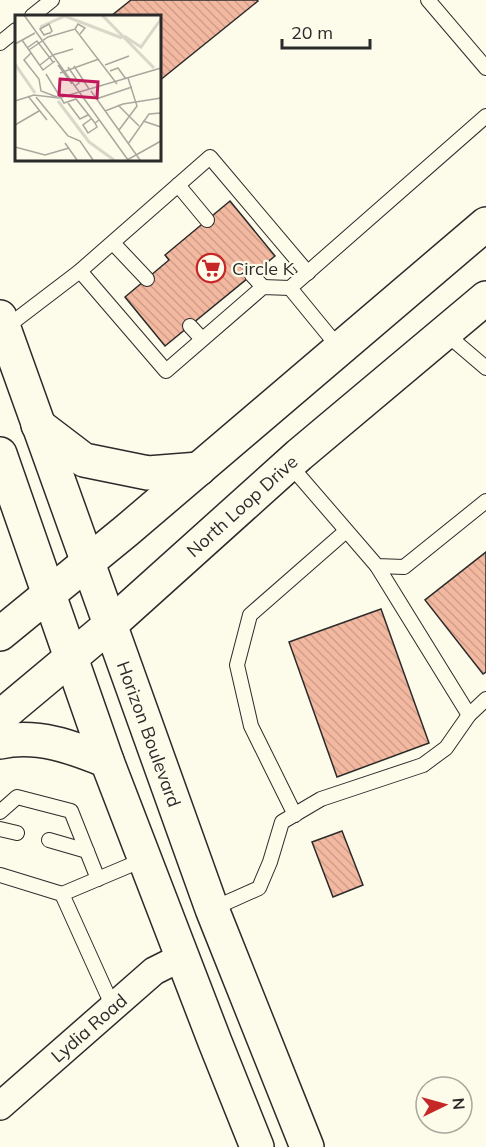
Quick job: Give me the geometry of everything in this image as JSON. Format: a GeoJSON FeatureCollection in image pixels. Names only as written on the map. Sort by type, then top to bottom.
{"type":"FeatureCollection","features":[{"type":"Feature","properties":{"kind":"main road"},"geometry":{"type":"LineString","coordinates":[[0,634],[88,563],[486,224]]}},
{"type":"Feature","properties":{"kind":"main road","name":"North Loop Drive"},"geometry":{"type":"LineString","coordinates":[[0,717],[110,625],[289,464],[486,298]]}},
{"type":"Feature","properties":{"kind":"main road","name":"Horizon Boulevard"},"geometry":{"type":"LineString","coordinates":[[2,323],[212,909],[307,1147]]}},
{"type":"Feature","properties":{"kind":"main road"},"geometry":{"type":"LineString","coordinates":[[38,425],[84,460],[148,473],[199,469]]}},
{"type":"Feature","properties":{"kind":"main road"},"geometry":{"type":"LineString","coordinates":[[0,454],[107,761],[257,1147]]}},
{"type":"Feature","properties":{"kind":"main road"},"geometry":{"type":"LineString","coordinates":[[0,742],[46,741],[74,747],[107,761]]}},
{"type":"Feature","properties":{"kind":"street","name":"Lydia Road"},"geometry":{"type":"LineString","coordinates":[[0,1106],[154,970],[182,957]]}},
{"type":"Feature","properties":{"kind":"lane"},"geometry":{"type":"LineString","coordinates":[[33,15],[52,0]]}},
{"type":"Feature","properties":{"kind":"lane"},"geometry":{"type":"LineString","coordinates":[[428,0],[486,68]]}},
{"type":"Feature","properties":{"kind":"lane"},"geometry":{"type":"LineString","coordinates":[[0,43],[15,31]]}},
{"type":"Feature","properties":{"kind":"lane"},"geometry":{"type":"LineString","coordinates":[[80,271],[166,371],[263,287],[290,288],[486,116]]}},
{"type":"Feature","properties":{"kind":"lane"},"geometry":{"type":"LineString","coordinates":[[2,323],[80,271],[210,157],[308,273]]}},
{"type":"Feature","properties":{"kind":"lane"},"geometry":{"type":"LineString","coordinates":[[178,185],[207,220]]}},
{"type":"Feature","properties":{"kind":"lane"},"geometry":{"type":"LineString","coordinates":[[113,243],[147,279]]}},
{"type":"Feature","properties":{"kind":"lane"},"geometry":{"type":"LineString","coordinates":[[252,275],[263,287]]}},
{"type":"Feature","properties":{"kind":"lane"},"geometry":{"type":"LineString","coordinates":[[290,288],[340,349]]}},
{"type":"Feature","properties":{"kind":"lane"},"geometry":{"type":"LineString","coordinates":[[190,326],[202,339]]}},
{"type":"Feature","properties":{"kind":"lane"},"geometry":{"type":"LineString","coordinates":[[445,333],[486,368]]}},
{"type":"Feature","properties":{"kind":"lane"},"geometry":{"type":"LineString","coordinates":[[289,464],[376,566],[469,715]]}},
{"type":"Feature","properties":{"kind":"lane"},"geometry":{"type":"LineString","coordinates":[[376,566],[404,567],[486,501]]}},
{"type":"Feature","properties":{"kind":"lane"},"geometry":{"type":"LineString","coordinates":[[295,815],[250,726],[237,665],[250,615],[346,531]]}},
{"type":"Feature","properties":{"kind":"lane"},"geometry":{"type":"LineString","coordinates":[[212,909],[259,888],[270,862],[282,822],[321,799],[423,765],[446,748],[469,715],[486,699]]}},
{"type":"Feature","properties":{"kind":"lane"},"geometry":{"type":"LineString","coordinates":[[0,812],[17,797],[71,811],[98,879]]}},
{"type":"Feature","properties":{"kind":"lane"},"geometry":{"type":"LineString","coordinates":[[0,829],[17,833]]}},
{"type":"Feature","properties":{"kind":"lane"},"geometry":{"type":"LineString","coordinates":[[49,840],[87,851]]}},
{"type":"Feature","properties":{"kind":"lane"},"geometry":{"type":"LineString","coordinates":[[0,875],[62,894],[145,859]]}},
{"type":"Feature","properties":{"kind":"lane"},"geometry":{"type":"LineString","coordinates":[[62,894],[113,1007]]}},
{"type":"Feature","properties":{"kind":"building"},"geometry":{"type":"Polygon","coordinates":[[[131,0],[258,1],[160,80],[160,15],[112,15],[131,0]]]}},
{"type":"Feature","properties":{"kind":"building","name":"Circle K"},"geometry":{"type":"Polygon","coordinates":[[[230,201],[275,256],[165,346],[125,297],[169,260],[165,255],[230,201]]]}},
{"type":"Feature","properties":{"kind":"building"},"geometry":{"type":"Polygon","coordinates":[[[486,552],[486,672],[483,674],[425,600],[486,552]]]}},
{"type":"Feature","properties":{"kind":"building"},"geometry":{"type":"Polygon","coordinates":[[[381,609],[429,743],[337,777],[289,642],[381,609]]]}},
{"type":"Feature","properties":{"kind":"building"},"geometry":{"type":"Polygon","coordinates":[[[342,831],[363,885],[333,897],[312,842],[342,831]]]}},
{"type":"Feature","properties":{"kind":"place","name":"Circle K"},"geometry":{"type":"Point","coordinates":[211,268]}}]}
